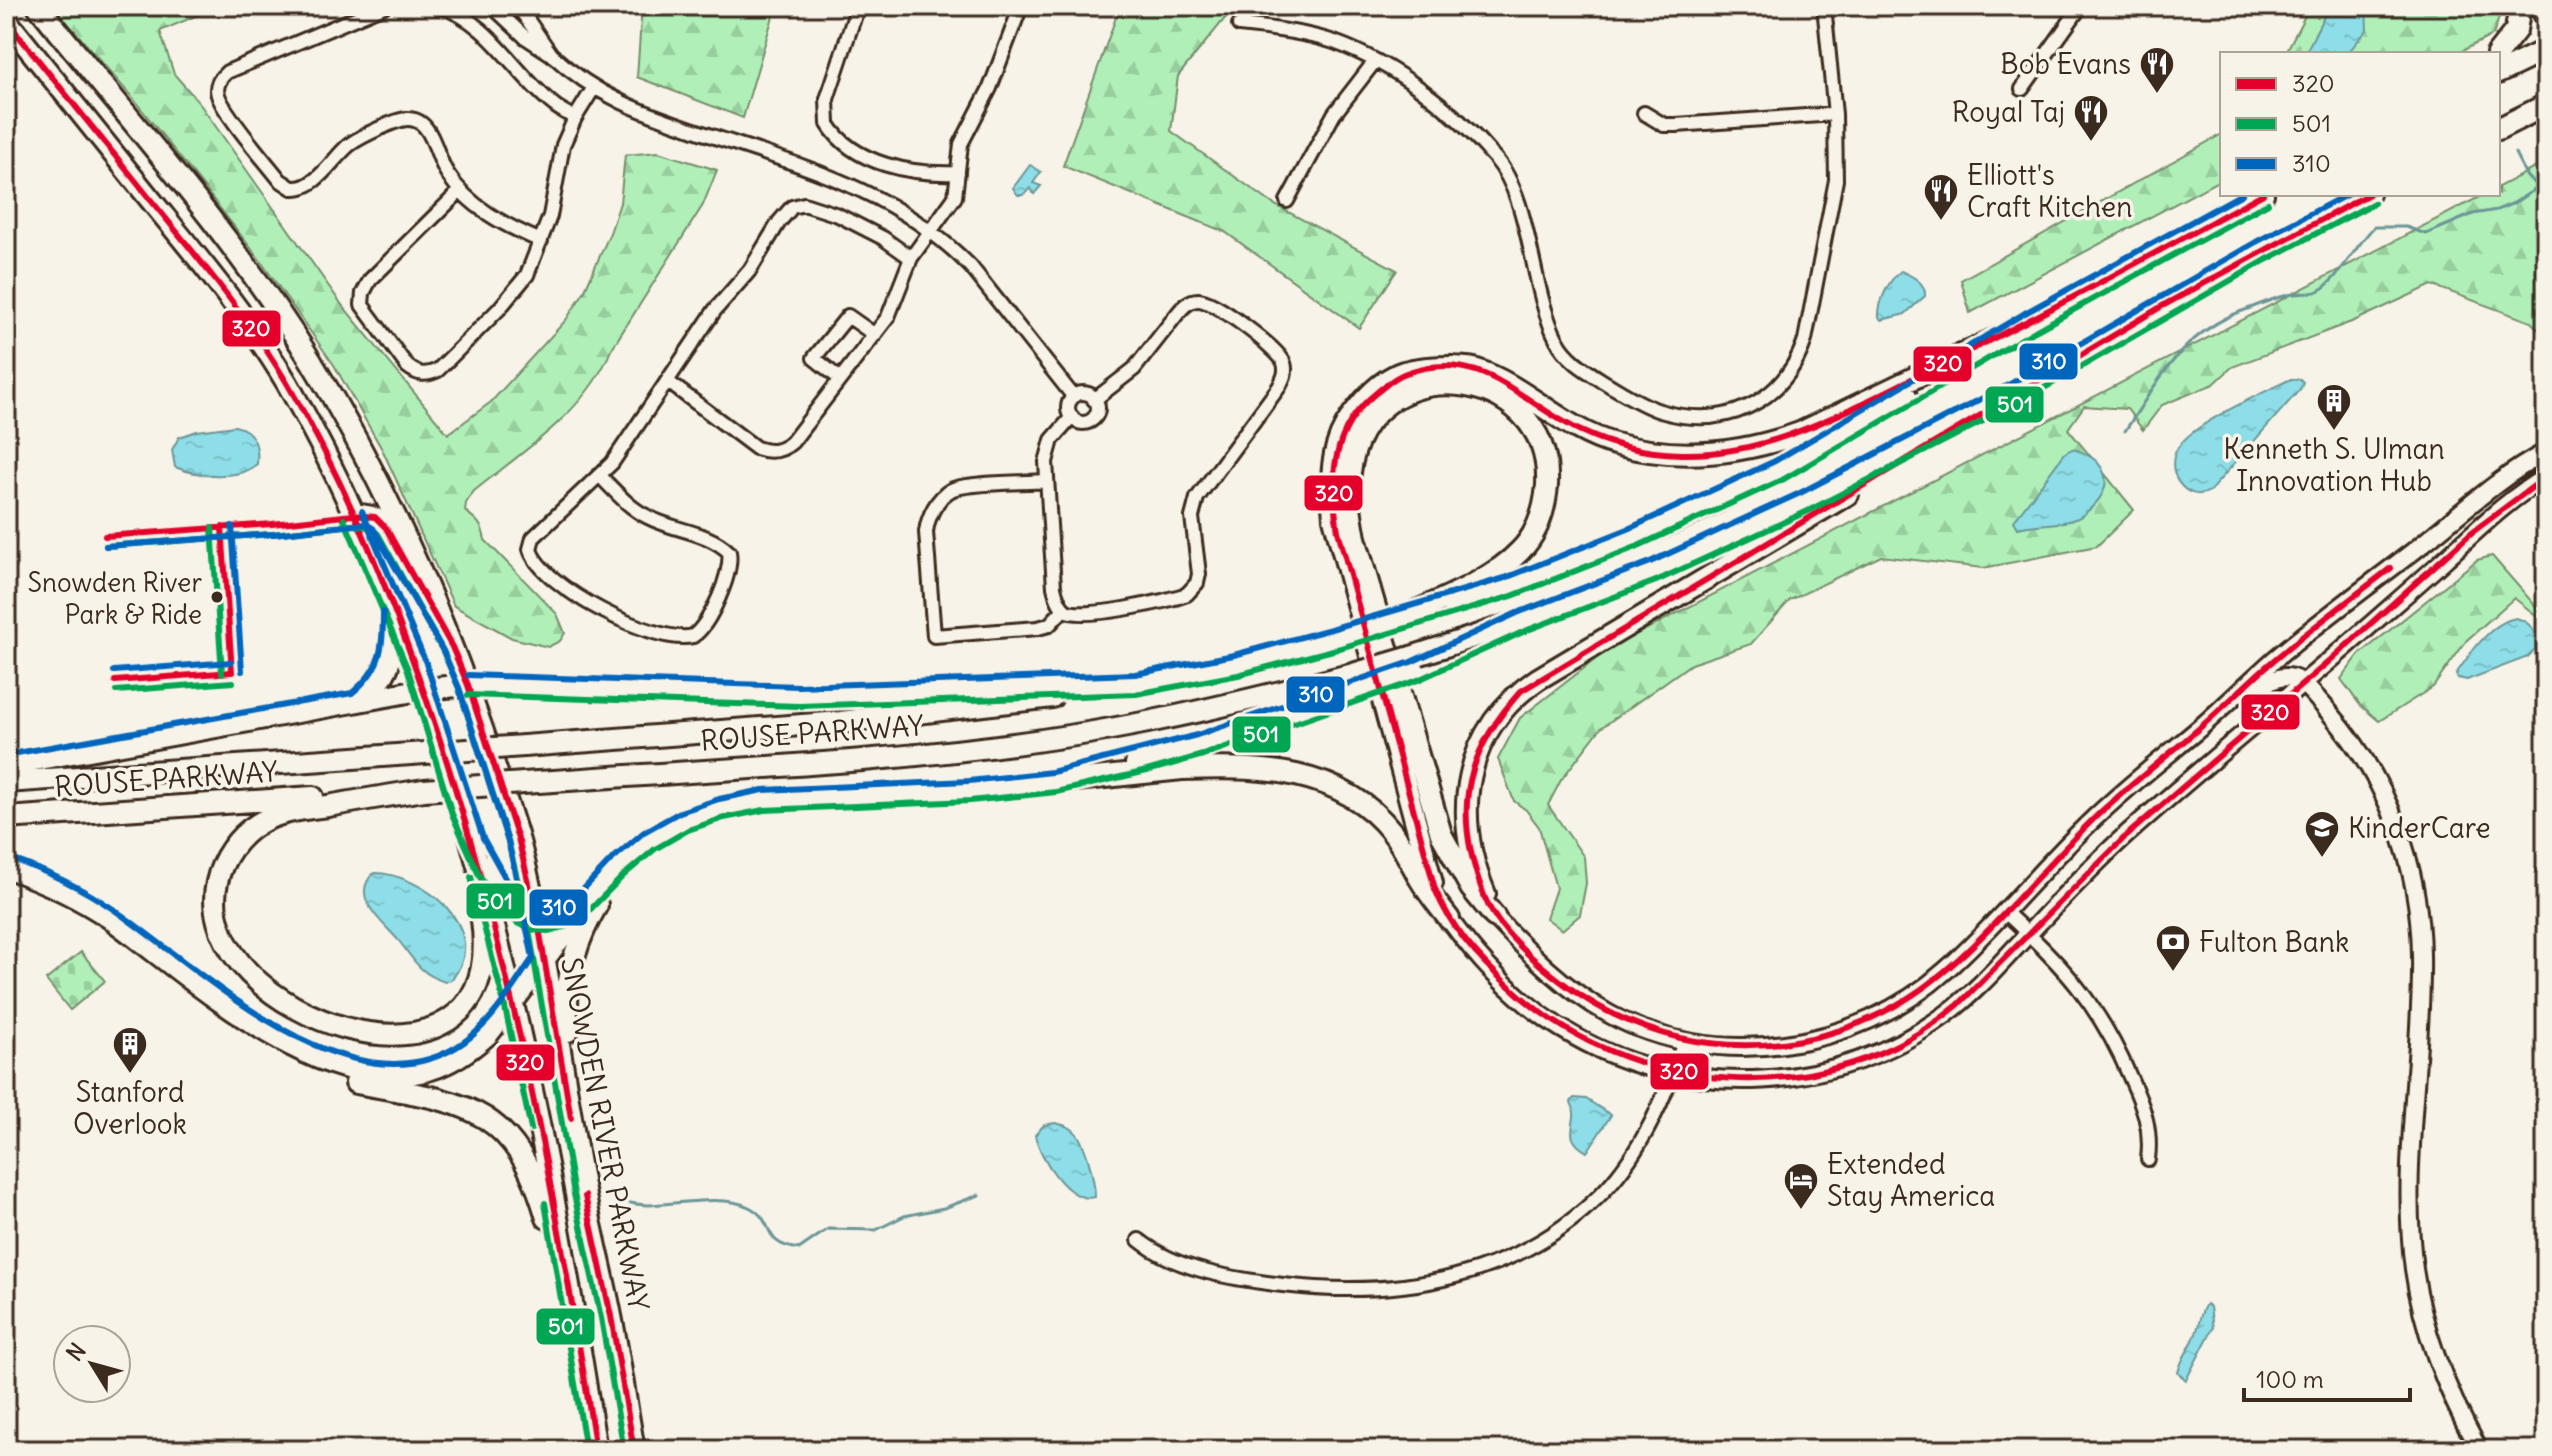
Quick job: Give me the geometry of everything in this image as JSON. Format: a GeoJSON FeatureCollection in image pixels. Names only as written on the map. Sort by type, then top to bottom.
{"type":"FeatureCollection","features":[{"type":"Feature","properties":{"kind":"main road","name":"SNOWDEN RIVER PARKWAY"},"geometry":{"type":"LineString","coordinates":[[38,6],[177,177],[277,307],[313,365],[383,494],[468,685],[519,842],[538,922],[584,1192],[611,1316],[634,1450]]}},
{"type":"Feature","properties":{"kind":"main road"},"geometry":{"type":"LineString","coordinates":[[2499,52],[2516,30],[2520,6]]}},
{"type":"Feature","properties":{"kind":"main road"},"geometry":{"type":"LineString","coordinates":[[2539,6],[2546,19]]}},
{"type":"Feature","properties":{"kind":"main road"},"geometry":{"type":"LineString","coordinates":[[6,20],[201,260],[250,326],[286,383],[353,515],[393,607],[425,689],[474,848],[514,1001],[548,1166],[596,1450]]}},
{"type":"Feature","properties":{"kind":"main road"},"geometry":{"type":"LineString","coordinates":[[2500,72],[2546,50]]}},
{"type":"Feature","properties":{"kind":"main road"},"geometry":{"type":"LineString","coordinates":[[2500,128],[2546,105]]}},
{"type":"Feature","properties":{"kind":"main road","name":"ROUSE PARKWAY"},"geometry":{"type":"LineString","coordinates":[[6,782],[841,722],[983,707],[1236,665],[1508,587],[1708,504],[1780,470],[2030,322],[2259,196]]}},
{"type":"Feature","properties":{"kind":"main road","name":"ROUSE PARKWAY"},"geometry":{"type":"LineString","coordinates":[[6,818],[846,760],[1061,737],[1349,685],[1413,664],[1652,572],[1730,538],[2015,393],[2247,258],[2365,196]]}},
{"type":"Feature","properties":{"kind":"main road"},"geometry":{"type":"LineString","coordinates":[[1449,919],[1429,878],[1334,518],[1331,479],[1337,446],[1346,422],[1368,396],[1402,373],[1439,367],[1474,369],[1507,384],[1566,423],[1614,444],[1652,452],[1737,451],[1767,445],[1800,433],[2030,322]]}},
{"type":"Feature","properties":{"kind":"main road"},"geometry":{"type":"LineString","coordinates":[[1399,619],[1503,566],[1529,541],[1542,514],[1547,476],[1540,445],[1520,416],[1498,396],[1484,389],[1446,383],[1408,392],[1394,400],[1371,420],[1361,437],[1353,456],[1348,488],[1355,538],[1441,834],[1471,888],[1494,916]]}},
{"type":"Feature","properties":{"kind":"main road"},"geometry":{"type":"LineString","coordinates":[[1494,916],[1471,855],[1466,811],[1473,763],[1482,740],[1508,703],[1538,679],[2015,393]]}},
{"type":"Feature","properties":{"kind":"main road"},"geometry":{"type":"LineString","coordinates":[[353,515],[369,514],[386,528],[452,647]]}},
{"type":"Feature","properties":{"kind":"main road"},"geometry":{"type":"LineString","coordinates":[[356,702],[375,688],[390,664],[393,607]]}},
{"type":"Feature","properties":{"kind":"main road"},"geometry":{"type":"LineString","coordinates":[[6,765],[425,689],[468,685],[799,696],[1136,684]]}},
{"type":"Feature","properties":{"kind":"main road"},"geometry":{"type":"LineString","coordinates":[[1054,782],[1200,745],[1349,685]]}},
{"type":"Feature","properties":{"kind":"main road"},"geometry":{"type":"LineString","coordinates":[[6,867],[49,884],[107,917],[206,991],[310,1055],[354,1069],[382,1073],[428,1070],[469,1051],[488,1034],[514,1001],[584,905],[627,857],[647,840],[698,814],[763,800],[970,791],[1218,767],[1277,771],[1323,781],[1377,814],[1393,833],[1422,883],[1449,919]]}},
{"type":"Feature","properties":{"kind":"main road"},"geometry":{"type":"LineString","coordinates":[[424,790],[286,813],[259,823],[247,832],[228,853],[214,899],[216,920],[231,953],[260,984],[282,999],[327,1021],[374,1035],[393,1037],[427,1031],[454,1015],[466,1003],[479,981],[485,938],[474,848]]}},
{"type":"Feature","properties":{"kind":"main road"},"geometry":{"type":"LineString","coordinates":[[474,848],[510,904],[525,917],[538,922],[556,919],[584,905]]}},
{"type":"Feature","properties":{"kind":"main road"},"geometry":{"type":"LineString","coordinates":[[611,1316],[595,1190],[566,1013],[569,975],[579,940],[627,857]]}},
{"type":"Feature","properties":{"kind":"main road"},"geometry":{"type":"LineString","coordinates":[[206,991],[232,1022],[253,1038],[304,1066],[352,1082],[454,1101],[473,1109],[505,1133],[530,1168],[542,1199],[574,1314]]}},
{"type":"Feature","properties":{"kind":"street"},"geometry":{"type":"LineString","coordinates":[[384,6],[233,69],[221,77],[218,95],[280,180],[292,188],[306,186],[362,136],[407,118],[414,119],[425,127],[447,174],[460,191],[498,220],[541,241]]}},
{"type":"Feature","properties":{"kind":"street"},"geometry":{"type":"LineString","coordinates":[[439,6],[466,17],[479,27],[553,105],[575,118]]}},
{"type":"Feature","properties":{"kind":"street"},"geometry":{"type":"LineString","coordinates":[[518,6],[551,54]]}},
{"type":"Feature","properties":{"kind":"street"},"geometry":{"type":"LineString","coordinates":[[858,6],[827,99],[828,124],[848,144],[881,163],[920,172],[958,173]]}},
{"type":"Feature","properties":{"kind":"street"},"geometry":{"type":"LineString","coordinates":[[667,381],[750,445],[771,452],[786,448],[792,442],[875,335],[894,305],[911,258],[955,197],[958,155],[964,133],[990,88],[1021,6]]}},
{"type":"Feature","properties":{"kind":"street"},"geometry":{"type":"LineString","coordinates":[[1239,25],[1316,37],[1375,61],[1438,103],[1503,167],[1515,194],[1550,326],[1566,353],[1578,365],[1624,394],[1657,410],[1674,415],[1708,416],[1741,411],[1772,393],[1789,374],[1801,353],[1834,193],[1835,114],[1824,6]]}},
{"type":"Feature","properties":{"kind":"street"},"geometry":{"type":"LineString","coordinates":[[2022,89],[2081,6]]}},
{"type":"Feature","properties":{"kind":"street"},"geometry":{"type":"LineString","coordinates":[[498,8],[525,37],[593,89],[634,109],[848,183],[904,211],[953,248],[987,285],[1073,396]]}},
{"type":"Feature","properties":{"kind":"street"},"geometry":{"type":"LineString","coordinates":[[1287,201],[1334,114],[1375,61]]}},
{"type":"Feature","properties":{"kind":"street"},"geometry":{"type":"LineString","coordinates":[[460,191],[370,280],[363,293],[362,305],[412,370],[423,375],[438,370],[527,275],[550,216],[563,145],[593,89]]}},
{"type":"Feature","properties":{"kind":"street"},"geometry":{"type":"LineString","coordinates":[[1644,113],[1664,125],[1835,114]]}},
{"type":"Feature","properties":{"kind":"street"},"geometry":{"type":"LineString","coordinates":[[600,476],[625,501],[650,519],[718,542],[729,552],[729,570],[704,627],[693,636],[671,636],[596,609],[555,579],[531,554],[533,538],[612,463],[715,310],[750,270],[779,222],[792,207],[804,204],[838,215],[883,238],[911,258]]}},
{"type":"Feature","properties":{"kind":"street"},"geometry":{"type":"LineString","coordinates":[[1072,417],[1052,440],[1045,481],[1054,587],[1064,609],[1072,613],[1090,614],[1179,597],[1193,589],[1199,574],[1192,517],[1197,498],[1279,387],[1284,362],[1275,350],[1214,304],[1198,299],[1185,305],[1134,369],[1094,400]]}},
{"type":"Feature","properties":{"kind":"street"},"geometry":{"type":"LineString","coordinates":[[840,379],[814,358],[848,316],[875,335]]}},
{"type":"Feature","properties":{"kind":"street"},"geometry":{"type":"LineString","coordinates":[[1085,393],[1094,400],[1097,412],[1091,420],[1081,423],[1072,417],[1068,408],[1073,396],[1085,393]]}},
{"type":"Feature","properties":{"kind":"street"},"geometry":{"type":"LineString","coordinates":[[1494,916],[1541,964],[1595,1006],[1632,1025],[1684,1042],[1725,1047],[1781,1044],[1814,1039],[1871,1019],[1898,1005],[1945,971],[2101,811],[2307,633],[2502,479],[2546,452]]}},
{"type":"Feature","properties":{"kind":"street"},"geometry":{"type":"LineString","coordinates":[[1449,919],[1503,983],[1547,1020],[1620,1059],[1674,1074],[1716,1080],[1757,1081],[1790,1078],[1857,1061],[1918,1033],[1967,998],[2126,835],[2493,516],[2546,477]]}},
{"type":"Feature","properties":{"kind":"street"},"geometry":{"type":"LineString","coordinates":[[1045,481],[959,488],[944,496],[929,515],[926,532],[934,636],[1038,628],[1049,625],[1064,609]]}},
{"type":"Feature","properties":{"kind":"street"},"geometry":{"type":"LineString","coordinates":[[2204,724],[2274,678],[2292,677],[2303,684],[2350,738],[2383,790],[2410,866],[2421,955],[2409,1187],[2414,1271],[2433,1351],[2479,1450]]}},
{"type":"Feature","properties":{"kind":"street"},"geometry":{"type":"LineString","coordinates":[[2004,911],[2060,964],[2085,994],[2114,1041],[2149,1123],[2148,1159]]}},
{"type":"Feature","properties":{"kind":"street"},"geometry":{"type":"LineString","coordinates":[[1139,1240],[1157,1254],[1203,1270],[1338,1291],[1441,1282],[1469,1274],[1536,1244],[1574,1218],[1605,1190],[1641,1139],[1674,1074],[1684,1042]]}},
{"type":"Feature","properties":{"kind":"green space"},"geometry":{"type":"Polygon","coordinates":[[[53,6],[219,6],[160,31],[174,74],[197,100],[342,305],[448,434],[491,402],[566,320],[584,292],[620,203],[625,155],[658,152],[717,170],[703,205],[586,392],[533,445],[474,491],[466,503],[465,511],[479,523],[485,540],[557,614],[565,633],[560,641],[548,647],[512,638],[454,606],[383,451],[334,365],[202,185],[53,6]]]}},
{"type":"Feature","properties":{"kind":"green space"},"geometry":{"type":"Polygon","coordinates":[[[642,6],[776,6],[743,118],[637,77],[642,6]]]}},
{"type":"Feature","properties":{"kind":"green space"},"geometry":{"type":"Polygon","coordinates":[[[1120,6],[1235,6],[1178,76],[1171,131],[1273,204],[1397,270],[1359,328],[1225,232],[1063,166],[1120,6]]]}},
{"type":"Feature","properties":{"kind":"green space"},"geometry":{"type":"Polygon","coordinates":[[[2310,6],[2503,6],[2493,35],[2460,52],[2286,52],[2310,6]]]}},
{"type":"Feature","properties":{"kind":"green space"},"geometry":{"type":"Polygon","coordinates":[[[2220,135],[2220,180],[1970,313],[1961,280],[2220,135]]]}},
{"type":"Feature","properties":{"kind":"green space"},"geometry":{"type":"Polygon","coordinates":[[[2546,162],[2546,337],[2531,322],[2432,285],[2354,321],[2232,367],[2214,384],[2162,405],[2143,430],[2127,409],[2084,406],[2068,429],[2134,510],[2097,546],[1983,568],[1881,556],[1790,600],[1751,644],[1691,664],[1601,728],[1561,780],[1548,805],[1584,857],[1586,883],[1580,915],[1562,930],[1546,918],[1556,888],[1539,827],[1526,810],[1514,801],[1498,759],[1520,718],[1610,648],[2481,196],[2500,196],[2500,186],[2546,162]]]}},
{"type":"Feature","properties":{"kind":"green space"},"geometry":{"type":"Polygon","coordinates":[[[2492,556],[2546,618],[2546,623],[2514,598],[2467,640],[2433,687],[2379,721],[2360,705],[2341,679],[2359,655],[2477,560],[2492,556]]]}},
{"type":"Feature","properties":{"kind":"green space"},"geometry":{"type":"Polygon","coordinates":[[[81,952],[105,981],[70,1010],[46,980],[81,952]]]}},
{"type":"Feature","properties":{"kind":"water"},"geometry":{"type":"Polygon","coordinates":[[[2329,6],[2366,8],[2367,30],[2349,52],[2306,52],[2329,6]]]}},
{"type":"Feature","properties":{"kind":"water"},"geometry":{"type":"Polygon","coordinates":[[[1030,165],[1041,172],[1033,183],[1041,186],[1034,194],[1030,188],[1023,195],[1018,195],[1013,188],[1030,165]]]}},
{"type":"Feature","properties":{"kind":"water"},"geometry":{"type":"Polygon","coordinates":[[[1901,271],[1921,283],[1925,296],[1905,314],[1882,320],[1879,312],[1882,299],[1901,271]]]}},
{"type":"Feature","properties":{"kind":"water"},"geometry":{"type":"Polygon","coordinates":[[[2291,379],[2300,379],[2303,382],[2301,388],[2210,491],[2201,494],[2185,489],[2173,465],[2179,446],[2200,427],[2291,379]]]}},
{"type":"Feature","properties":{"kind":"water"},"geometry":{"type":"Polygon","coordinates":[[[235,426],[247,431],[254,440],[257,464],[229,475],[194,473],[175,467],[172,450],[179,437],[197,431],[235,426]]]}},
{"type":"Feature","properties":{"kind":"water"},"geometry":{"type":"Polygon","coordinates":[[[2072,449],[2091,457],[2103,470],[2105,486],[2102,495],[2078,518],[2018,528],[2014,521],[2065,453],[2072,449]]]}},
{"type":"Feature","properties":{"kind":"water"},"geometry":{"type":"Polygon","coordinates":[[[2516,618],[2526,622],[2534,633],[2535,649],[2528,657],[2467,680],[2458,678],[2458,671],[2483,639],[2499,625],[2516,618]]]}},
{"type":"Feature","properties":{"kind":"water"},"geometry":{"type":"Polygon","coordinates":[[[374,873],[393,876],[431,893],[458,923],[464,941],[462,960],[452,979],[445,982],[423,970],[371,909],[365,891],[374,873]]]}},
{"type":"Feature","properties":{"kind":"water"},"geometry":{"type":"Polygon","coordinates":[[[1574,1098],[1586,1099],[1611,1115],[1587,1152],[1578,1146],[1572,1134],[1574,1109],[1571,1102],[1574,1098]]]}},
{"type":"Feature","properties":{"kind":"water"},"geometry":{"type":"Polygon","coordinates":[[[1055,1123],[1073,1130],[1082,1142],[1095,1197],[1085,1197],[1065,1186],[1043,1155],[1035,1135],[1044,1125],[1055,1123]]]}},
{"type":"Feature","properties":{"kind":"water"},"geometry":{"type":"Polygon","coordinates":[[[2206,1304],[2210,1307],[2213,1328],[2186,1380],[2178,1373],[2179,1368],[2206,1304]]]}},
{"type":"Feature","properties":{"kind":"waterway"},"geometry":{"type":"LineString","coordinates":[[101,12],[105,6]]}},
{"type":"Feature","properties":{"kind":"waterway"},"geometry":{"type":"LineString","coordinates":[[6,110],[10,100]]}},
{"type":"Feature","properties":{"kind":"waterway"},"geometry":{"type":"LineString","coordinates":[[2515,153],[2527,177],[2546,193]]}},
{"type":"Feature","properties":{"kind":"waterway"},"geometry":{"type":"LineString","coordinates":[[2125,431],[2173,360],[2202,333],[2221,321],[2271,300],[2311,293],[2325,287],[2374,227],[2406,227],[2426,234],[2473,214],[2514,203],[2537,188]]}},
{"type":"Feature","properties":{"kind":"waterway"},"geometry":{"type":"LineString","coordinates":[[618,1201],[649,1205],[714,1200],[739,1203],[758,1213],[778,1242],[799,1249],[828,1229],[876,1230],[904,1216],[944,1208],[979,1195]]}},
{"type":"Feature","properties":{"kind":"transit line","name":"320"},"geometry":{"type":"LineString","coordinates":[[6,20],[256,335],[287,383],[329,460],[382,579],[413,660],[456,793],[506,978],[547,1166],[596,1450]]}},
{"type":"Feature","properties":{"kind":"transit line","name":"310"},"geometry":{"type":"LineString","coordinates":[[468,675],[799,686],[1135,674],[1234,655],[1331,629],[1505,578],[1628,529],[1775,461],[2025,313],[2238,196]]}},
{"type":"Feature","properties":{"kind":"transit line","name":"320"},"geometry":{"type":"LineString","coordinates":[[2259,196],[2053,308],[1867,401],[1808,428],[1746,447],[1714,453],[1681,454],[1617,445],[1581,431],[1499,381],[1456,367],[1433,367],[1402,375],[1361,407],[1350,422],[1337,456],[1334,493],[1338,531],[1435,889],[1457,929],[1486,964],[1557,1023],[1611,1052],[1669,1070],[1730,1079],[1790,1077],[1850,1064],[1906,1040],[1958,1005],[2127,835],[2326,664],[2471,533],[2546,477]]}},
{"type":"Feature","properties":{"kind":"transit line","name":"310"},"geometry":{"type":"LineString","coordinates":[[362,511],[426,663],[483,838],[512,890],[529,907],[545,911],[560,907],[576,897],[610,861],[644,832],[680,812],[719,799],[763,790],[969,781],[1052,772],[1197,735],[1411,662],[1517,613],[1648,563],[1800,493],[2010,384],[2256,242],[2344,196]]}},
{"type":"Feature","properties":{"kind":"transit line","name":"320"},"geometry":{"type":"LineString","coordinates":[[2365,196],[2164,305],[1521,691],[1486,740],[1468,788],[1469,840],[1485,898],[1507,932],[1560,981],[1615,1015],[1657,1032],[1700,1042],[1744,1045],[1787,1042],[1829,1033],[1870,1018],[1909,997],[1946,970],[2104,809],[2268,665],[2391,568]]}},
{"type":"Feature","properties":{"kind":"transit line","name":"501"},"geometry":{"type":"LineString","coordinates":[[468,695],[799,706],[1136,694],[1238,675],[1337,649],[1512,596],[1636,547],[1784,479],[2035,331],[2268,203]]}},
{"type":"Feature","properties":{"kind":"transit line","name":"501"},"geometry":{"type":"LineString","coordinates":[[344,519],[408,670],[452,814],[479,875],[496,902],[517,923],[532,930],[548,931],[582,918],[655,849],[688,830],[724,818],[764,810],[970,801],[1056,792],[1203,755],[1418,680],[1525,631],[1656,581],[1808,511],[2020,402],[2266,260],[2374,203]]}},
{"type":"Feature","properties":{"kind":"transit line","name":"320"},"geometry":{"type":"LineString","coordinates":[[105,536],[353,515],[375,517],[386,528],[452,647],[468,685],[519,842],[538,922],[571,1118]]}},
{"type":"Feature","properties":{"kind":"transit line","name":"310"},"geometry":{"type":"LineString","coordinates":[[9,858],[63,880],[101,901],[233,998],[279,1027],[327,1050],[374,1063],[420,1061],[464,1042],[494,1014],[533,958],[509,845],[459,688],[443,651],[373,528],[366,524],[106,546]]}},
{"type":"Feature","properties":{"kind":"transit line","name":"501"},"geometry":{"type":"LineString","coordinates":[[106,546],[353,525],[370,527],[378,534],[443,651],[459,688],[509,845],[528,924],[574,1194],[601,1318],[624,1450]]}},
{"type":"Feature","properties":{"kind":"transit line","name":"310"},"geometry":{"type":"LineString","coordinates":[[232,526],[242,671]]}},
{"type":"Feature","properties":{"kind":"transit line","name":"320"},"geometry":{"type":"LineString","coordinates":[[115,681],[232,672],[222,527]]}},
{"type":"Feature","properties":{"kind":"transit line","name":"501"},"geometry":{"type":"LineString","coordinates":[[212,528],[222,673]]}},
{"type":"Feature","properties":{"kind":"transit line","name":"310"},"geometry":{"type":"LineString","coordinates":[[6,755],[352,693],[370,675],[379,657],[383,612]]}},
{"type":"Feature","properties":{"kind":"transit line","name":"310"},"geometry":{"type":"LineString","coordinates":[[114,671],[231,662]]}},
{"type":"Feature","properties":{"kind":"transit line","name":"501"},"geometry":{"type":"LineString","coordinates":[[116,691],[233,682]]}},
{"type":"Feature","properties":{"kind":"transit line","name":"501"},"geometry":{"type":"LineString","coordinates":[[471,877],[504,1003],[531,1129]]}},
{"type":"Feature","properties":{"kind":"transit line","name":"320"},"geometry":{"type":"LineString","coordinates":[[585,1196],[611,1316],[634,1450]]}},
{"type":"Feature","properties":{"kind":"transit line","name":"501"},"geometry":{"type":"LineString","coordinates":[[545,1203],[586,1450]]}},
{"type":"Feature","properties":{"kind":"place","name":"Bob Evans"},"geometry":{"type":"Point","coordinates":[2157,95]}},
{"type":"Feature","properties":{"kind":"place","name":"Royal Taj"},"geometry":{"type":"Point","coordinates":[2091,143]}},
{"type":"Feature","properties":{"kind":"place","name":"Elliott's Craft Kitchen"},"geometry":{"type":"Point","coordinates":[1941,222]}},
{"type":"Feature","properties":{"kind":"place","name":"Kenneth S. Ulman Innovation Hub"},"geometry":{"type":"Point","coordinates":[2334,432]}},
{"type":"Feature","properties":{"kind":"place","name":"Snowden River Park & Ride"},"geometry":{"type":"Point","coordinates":[217,597]}},
{"type":"Feature","properties":{"kind":"place","name":"KinderCare"},"geometry":{"type":"Point","coordinates":[2322,859]}},
{"type":"Feature","properties":{"kind":"place","name":"Fulton Bank"},"geometry":{"type":"Point","coordinates":[2173,973]}},
{"type":"Feature","properties":{"kind":"place","name":"Stanford Overlook"},"geometry":{"type":"Point","coordinates":[130,1075]}},
{"type":"Feature","properties":{"kind":"place","name":"Extended Stay America"},"geometry":{"type":"Point","coordinates":[1801,1211]}}]}
